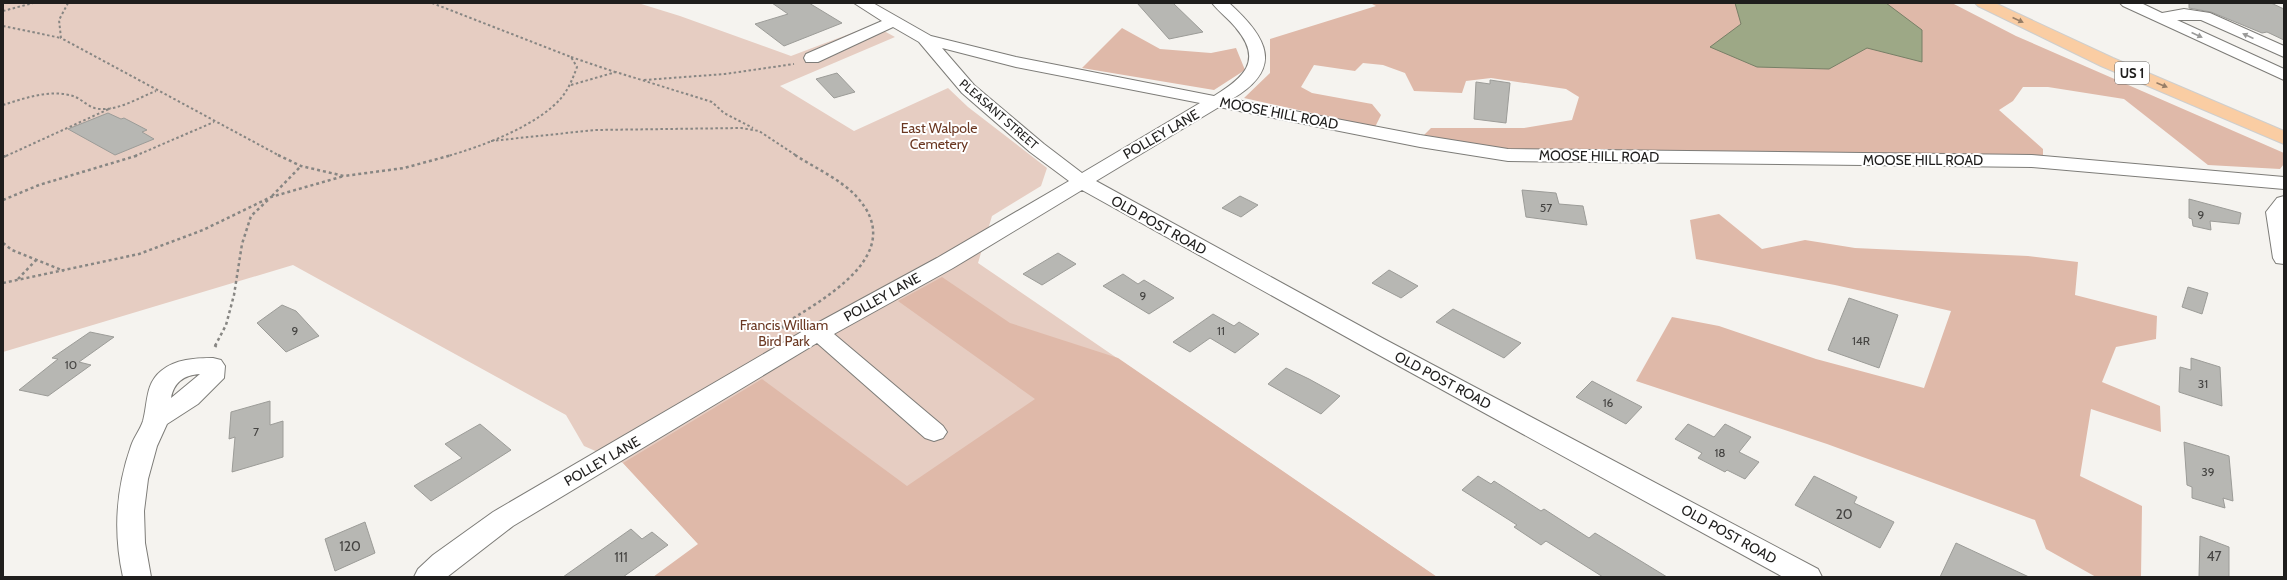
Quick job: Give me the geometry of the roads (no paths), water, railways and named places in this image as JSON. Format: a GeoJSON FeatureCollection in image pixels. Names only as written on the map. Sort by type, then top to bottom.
{"type":"FeatureCollection","features":[{"type":"Feature","properties":{"kind":"main road","name":"US 1"},"geometry":{"type":"LineString","coordinates":[[1983,3],[2132,72],[2284,138]]}},
{"type":"Feature","properties":{"kind":"main road","name":"US 1"},"geometry":{"type":"LineString","coordinates":[[2010,3],[2088,39],[2284,122]]}},
{"type":"Feature","properties":{"kind":"street","name":"PLEASANT STREET"},"geometry":{"type":"LineString","coordinates":[[862,3],[925,39],[968,89],[1037,148],[1081,181]]}},
{"type":"Feature","properties":{"kind":"street","name":"POLLEY LANE"},"geometry":{"type":"LineString","coordinates":[[428,577],[443,563],[503,519],[810,337],[945,263],[1218,101],[1253,74],[1257,62],[1255,46],[1242,24],[1220,3]]}},
{"type":"Feature","properties":{"kind":"street"},"geometry":{"type":"LineString","coordinates":[[2128,3],[2284,76]]}},
{"type":"Feature","properties":{"kind":"street"},"geometry":{"type":"LineString","coordinates":[[2162,18],[2184,14],[2204,16],[2284,52]]}},
{"type":"Feature","properties":{"kind":"street"},"geometry":{"type":"LineString","coordinates":[[812,58],[894,21]]}},
{"type":"Feature","properties":{"kind":"street","name":"MOOSE HILL ROAD"},"geometry":{"type":"LineString","coordinates":[[925,39],[1016,62],[1420,141],[1508,155],[2032,161],[2284,183]]}},
{"type":"Feature","properties":{"kind":"street","name":"OLD POST ROAD"},"geometry":{"type":"LineString","coordinates":[[1081,181],[1370,341],[1808,577]]}},
{"type":"Feature","properties":{"kind":"street"},"geometry":{"type":"LineString","coordinates":[[2284,202],[2276,212],[2284,258]]}},
{"type":"Feature","properties":{"kind":"street"},"geometry":{"type":"LineString","coordinates":[[810,337],[934,432]]}},
{"type":"Feature","properties":{"kind":"street"},"geometry":{"type":"LineString","coordinates":[[137,577],[130,549],[130,501],[144,445],[156,419],[189,398],[212,378],[213,366],[200,366]]}},
{"type":"Feature","properties":{"kind":"park label","name":"East Walpole Cemetery"},"geometry":{"type":"Point","coordinates":[939,136]}},
{"type":"Feature","properties":{"kind":"park label","name":"Francis William Bird Park"},"geometry":{"type":"Point","coordinates":[784,334]}}]}
